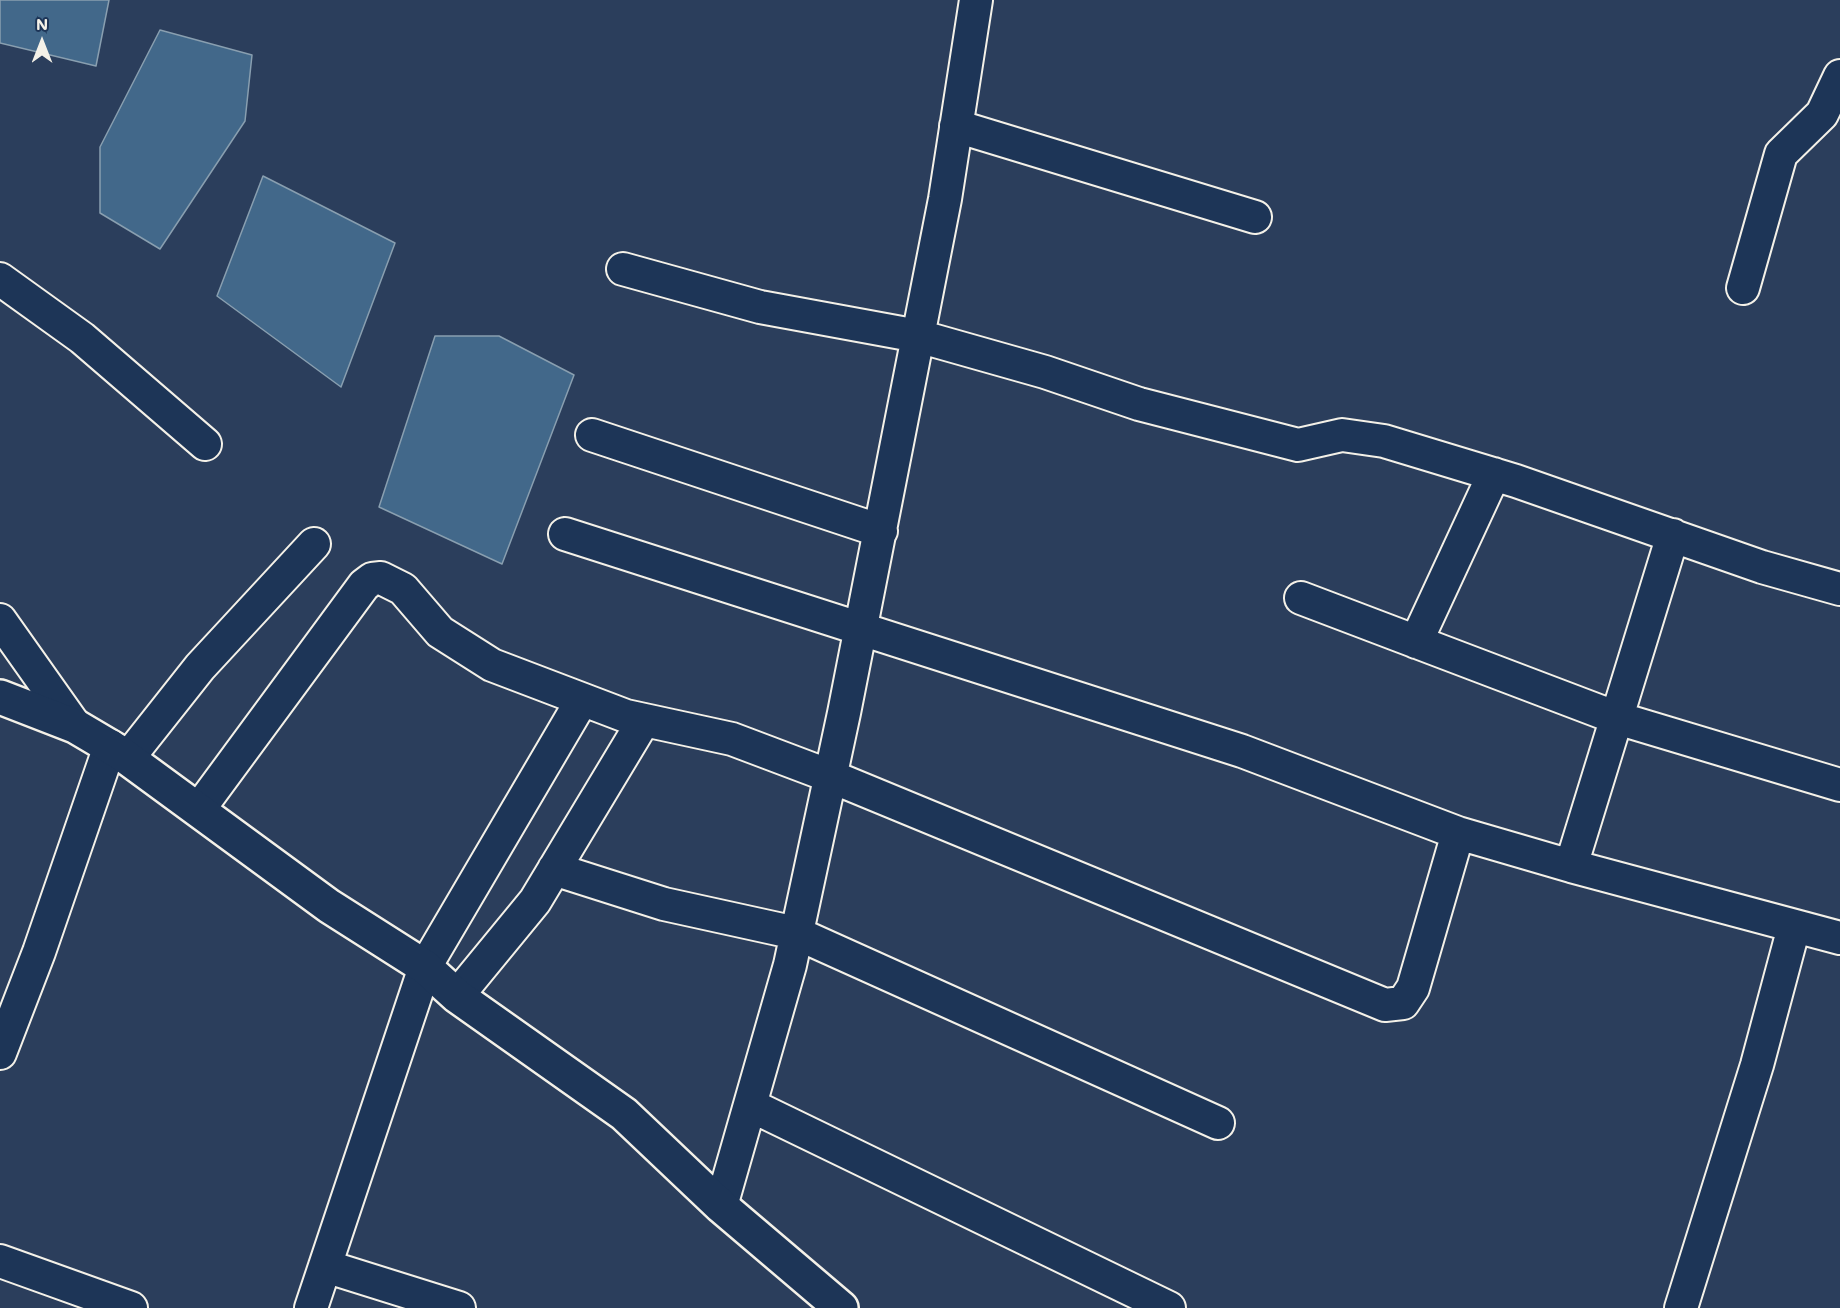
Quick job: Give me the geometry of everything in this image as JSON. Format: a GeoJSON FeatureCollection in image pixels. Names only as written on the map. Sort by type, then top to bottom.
{"type":"FeatureCollection","features":[{"type":"Feature","properties":{"kind":"street"},"geometry":{"type":"LineString","coordinates":[[721,1206],[796,933],[830,776],[881,531],[918,336],[976,0]]}},
{"type":"Feature","properties":{"kind":"street"},"geometry":{"type":"LineString","coordinates":[[1743,288],[1781,154],[1822,114],[1840,76]]}},
{"type":"Feature","properties":{"kind":"street"},"geometry":{"type":"LineString","coordinates":[[956,126],[1255,217]]}},
{"type":"Feature","properties":{"kind":"street"},"geometry":{"type":"LineString","coordinates":[[623,269],[769,309],[918,336],[1045,372],[1139,404],[1298,445],[1342,435],[1358,435],[1494,474],[1761,567],[1840,589]]}},
{"type":"Feature","properties":{"kind":"street"},"geometry":{"type":"LineString","coordinates":[[0,279],[82,338],[205,444]]}},
{"type":"Feature","properties":{"kind":"street"},"geometry":{"type":"LineString","coordinates":[[592,435],[881,531]]}},
{"type":"Feature","properties":{"kind":"street"},"geometry":{"type":"LineString","coordinates":[[1416,642],[1494,474]]}},
{"type":"Feature","properties":{"kind":"street"},"geometry":{"type":"LineString","coordinates":[[566,534],[1242,751],[1458,833],[1571,866],[1840,938]]}},
{"type":"Feature","properties":{"kind":"street"},"geometry":{"type":"LineString","coordinates":[[1571,866],[1673,535]]}},
{"type":"Feature","properties":{"kind":"street"},"geometry":{"type":"LineString","coordinates":[[0,1053],[119,752],[314,544]]}},
{"type":"Feature","properties":{"kind":"street"},"geometry":{"type":"LineString","coordinates":[[199,809],[364,585],[372,579],[391,581],[403,589],[440,632],[473,654],[510,673],[644,720],[732,740],[830,776],[1385,1005],[1403,1003],[1413,988],[1458,833]]}},
{"type":"Feature","properties":{"kind":"street"},"geometry":{"type":"LineString","coordinates":[[1301,598],[1617,718],[1840,785]]}},
{"type":"Feature","properties":{"kind":"street"},"geometry":{"type":"LineString","coordinates":[[0,620],[75,726]]}},
{"type":"Feature","properties":{"kind":"street"},"geometry":{"type":"LineString","coordinates":[[0,697],[75,726],[119,752],[329,906],[425,967],[457,996],[624,1114],[721,1206],[841,1308]]}},
{"type":"Feature","properties":{"kind":"street"},"geometry":{"type":"LineString","coordinates":[[311,1308],[425,967],[582,700]]}},
{"type":"Feature","properties":{"kind":"street"},"geometry":{"type":"LineString","coordinates":[[457,996],[518,922],[554,869],[644,720]]}},
{"type":"Feature","properties":{"kind":"street"},"geometry":{"type":"LineString","coordinates":[[554,869],[664,904],[796,933],[1218,1123]]}},
{"type":"Feature","properties":{"kind":"street"},"geometry":{"type":"LineString","coordinates":[[1681,1308],[1757,1065],[1794,927]]}},
{"type":"Feature","properties":{"kind":"street"},"geometry":{"type":"LineString","coordinates":[[750,1105],[1115,1296],[1169,1308]]}},
{"type":"Feature","properties":{"kind":"street"},"geometry":{"type":"LineString","coordinates":[[0,1261],[131,1308]]}},
{"type":"Feature","properties":{"kind":"street"},"geometry":{"type":"LineString","coordinates":[[325,1266],[459,1308]]}},
{"type":"Feature","properties":{"kind":"water"},"geometry":{"type":"Polygon","coordinates":[[[0,0],[109,0],[96,66],[0,43],[0,0]]]}},
{"type":"Feature","properties":{"kind":"water"},"geometry":{"type":"Polygon","coordinates":[[[160,30],[252,55],[245,121],[160,249],[100,213],[100,147],[160,30]]]}},
{"type":"Feature","properties":{"kind":"water"},"geometry":{"type":"Polygon","coordinates":[[[263,176],[395,243],[341,387],[217,296],[263,176]]]}},
{"type":"Feature","properties":{"kind":"water"},"geometry":{"type":"Polygon","coordinates":[[[435,336],[499,336],[574,375],[502,564],[379,507],[435,336]]]}}]}
